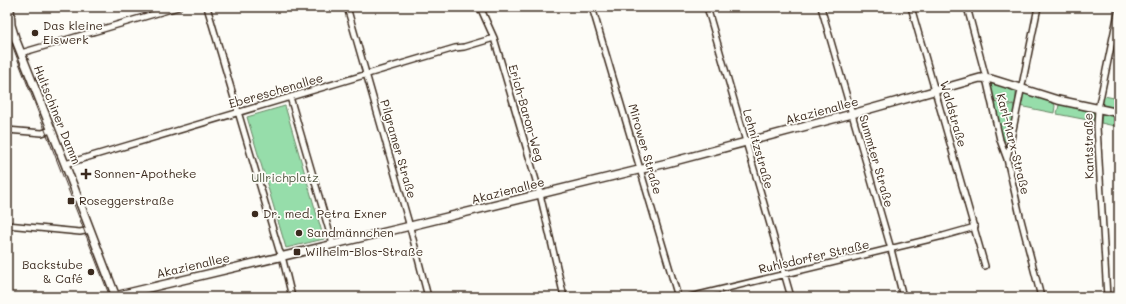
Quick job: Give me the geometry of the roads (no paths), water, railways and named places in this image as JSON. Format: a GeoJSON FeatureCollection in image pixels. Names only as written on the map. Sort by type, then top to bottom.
{"type":"FeatureCollection","features":[{"type":"Feature","properties":{"kind":"street","name":"Hultschiner Damm"},"geometry":{"type":"LineString","coordinates":[[10,7],[11,25],[21,53],[115,296]]}},
{"type":"Feature","properties":{"kind":"street"},"geometry":{"type":"LineString","coordinates":[[21,53],[178,7]]}},
{"type":"Feature","properties":{"kind":"street"},"geometry":{"type":"LineString","coordinates":[[207,7],[282,256],[292,297]]}},
{"type":"Feature","properties":{"kind":"street","name":"Pilgramer Straße"},"geometry":{"type":"LineString","coordinates":[[346,7],[410,226],[428,297]]}},
{"type":"Feature","properties":{"kind":"street","name":"Erich-Baron-Weg"},"geometry":{"type":"LineString","coordinates":[[480,7],[494,38],[540,194],[564,297]]}},
{"type":"Feature","properties":{"kind":"street","name":"Mirower Straße"},"geometry":{"type":"LineString","coordinates":[[592,7],[678,297]]}},
{"type":"Feature","properties":{"kind":"street","name":"Lehnitzstraße"},"geometry":{"type":"LineString","coordinates":[[707,7],[745,143],[791,297]]}},
{"type":"Feature","properties":{"kind":"street","name":"Summter Straße"},"geometry":{"type":"LineString","coordinates":[[821,7],[891,249],[903,297]]}},
{"type":"Feature","properties":{"kind":"street","name":"Waldstraße"},"geometry":{"type":"LineString","coordinates":[[911,7],[985,266]]}},
{"type":"Feature","properties":{"kind":"street","name":"Karl-Marx-Straße"},"geometry":{"type":"LineString","coordinates":[[966,7],[986,78],[1000,140],[1007,159],[1041,297]]}},
{"type":"Feature","properties":{"kind":"street"},"geometry":{"type":"LineString","coordinates":[[1007,159],[1038,7]]}},
{"type":"Feature","properties":{"kind":"street","name":"Kantstraße"},"geometry":{"type":"LineString","coordinates":[[1107,297],[1097,127],[1098,109],[1119,8]]}},
{"type":"Feature","properties":{"kind":"street","name":"Ebereschenallee"},"geometry":{"type":"LineString","coordinates":[[65,164],[455,48],[464,47],[494,38]]}},
{"type":"Feature","properties":{"kind":"street","name":"Akazienallee"},"geometry":{"type":"LineString","coordinates":[[115,296],[640,170],[904,100],[980,78],[986,78]]}},
{"type":"Feature","properties":{"kind":"street"},"geometry":{"type":"LineString","coordinates":[[986,78],[1058,100],[1119,113]]}},
{"type":"Feature","properties":{"kind":"street"},"geometry":{"type":"LineString","coordinates":[[290,97],[333,244]]}},
{"type":"Feature","properties":{"kind":"street"},"geometry":{"type":"LineString","coordinates":[[7,130],[42,133],[51,130]]}},
{"type":"Feature","properties":{"kind":"street"},"geometry":{"type":"LineString","coordinates":[[7,225],[80,232],[90,230]]}},
{"type":"Feature","properties":{"kind":"street","name":"Ruhlsdorfer Straße"},"geometry":{"type":"LineString","coordinates":[[690,297],[891,249],[975,227]]}},
{"type":"Feature","properties":{"kind":"tram line"},"geometry":{"type":"LineString","coordinates":[[7,30],[110,297]]}},
{"type":"Feature","properties":{"kind":"place","name":"Das kleine Eiswerk"},"geometry":{"type":"Point","coordinates":[35,33]}},
{"type":"Feature","properties":{"kind":"place","name":"Sonnen-Apotheke"},"geometry":{"type":"Point","coordinates":[86,174]}},
{"type":"Feature","properties":{"kind":"place","name":"Roseggerstraße"},"geometry":{"type":"Point","coordinates":[71,201]}},
{"type":"Feature","properties":{"kind":"place","name":"Dr. med. Petra Exner"},"geometry":{"type":"Point","coordinates":[255,214]}},
{"type":"Feature","properties":{"kind":"place","name":"Sandmännchen"},"geometry":{"type":"Point","coordinates":[299,233]}},
{"type":"Feature","properties":{"kind":"place","name":"Wilhelm-Blos-Straße"},"geometry":{"type":"Point","coordinates":[297,252]}},
{"type":"Feature","properties":{"kind":"place","name":"Backstube & Café"},"geometry":{"type":"Point","coordinates":[91,272]}},
{"type":"Feature","properties":{"kind":"park label","name":"Ullrichplatz"},"geometry":{"type":"Point","coordinates":[285,178]}}]}
